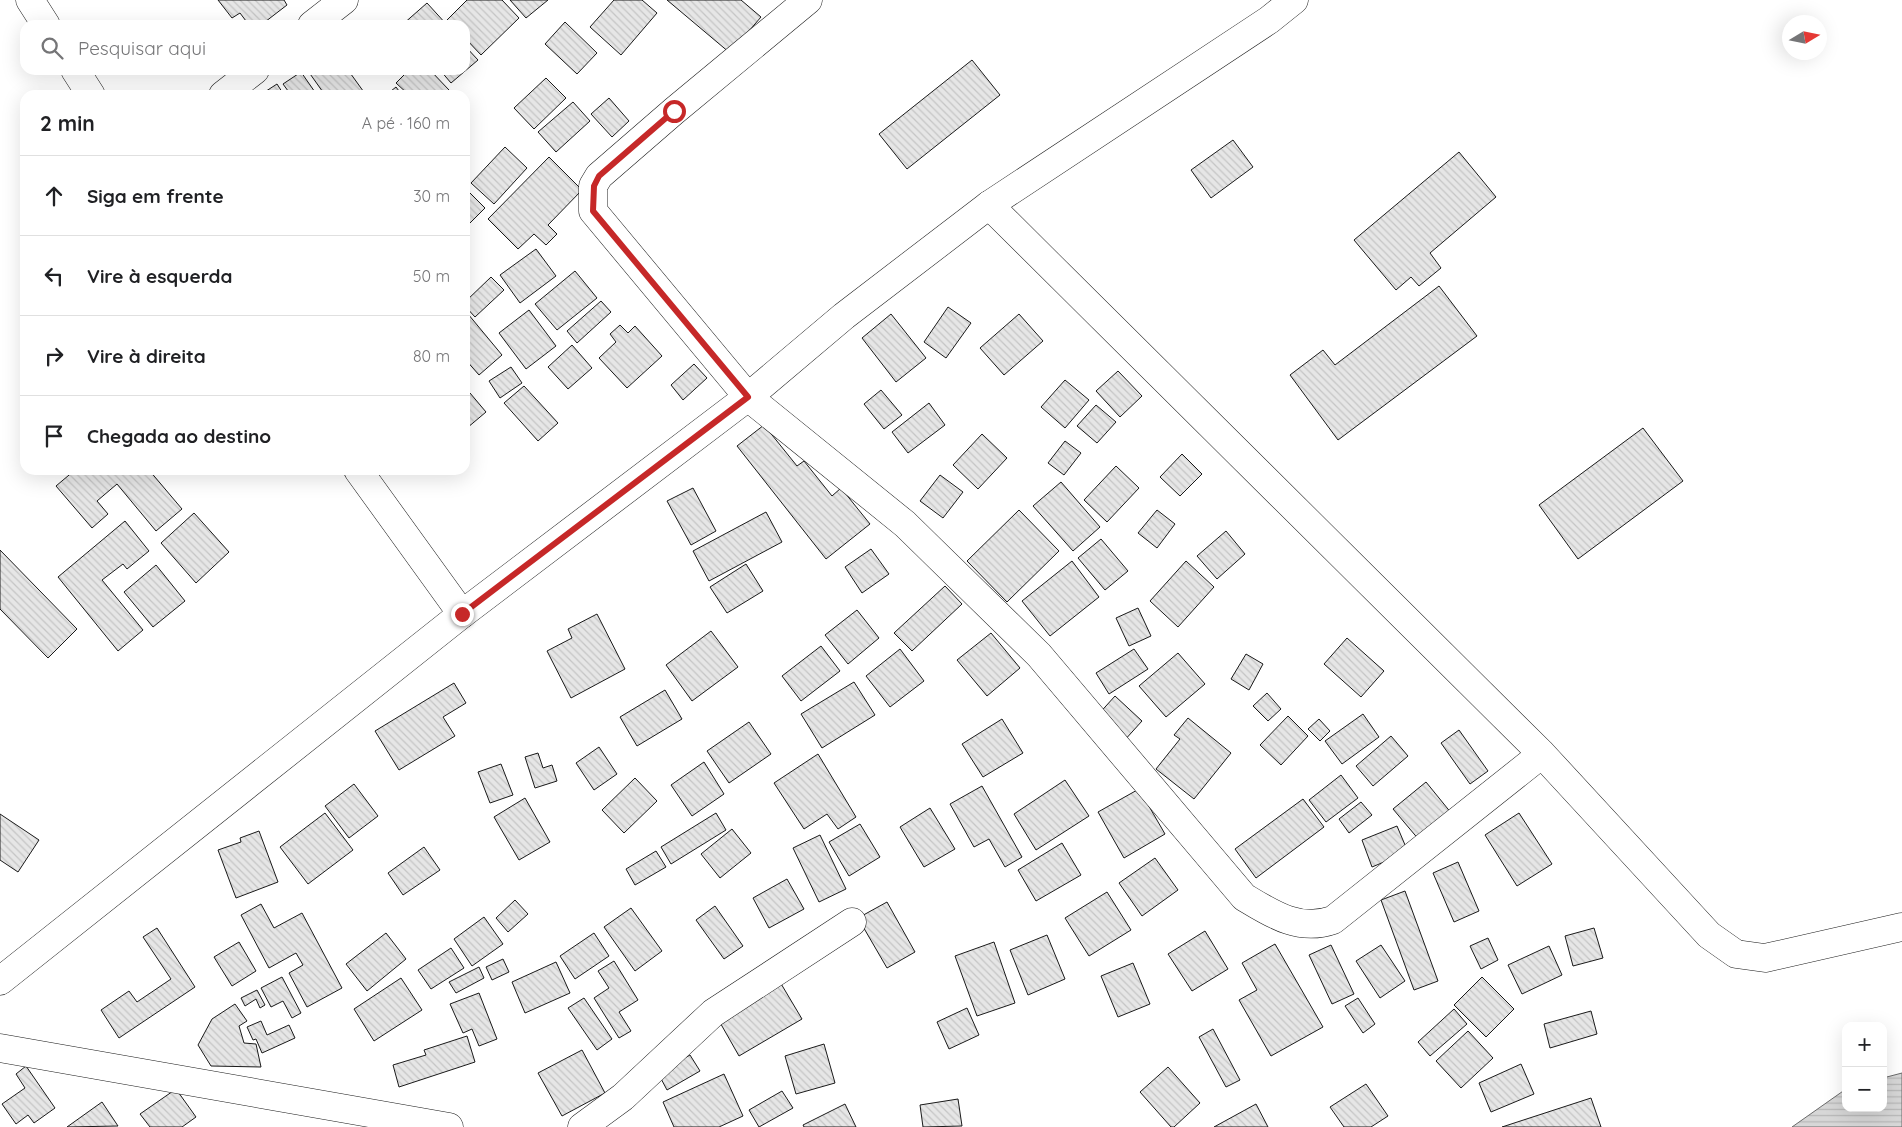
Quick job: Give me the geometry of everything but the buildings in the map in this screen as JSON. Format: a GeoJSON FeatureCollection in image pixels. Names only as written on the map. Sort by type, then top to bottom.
{"type":"FeatureCollection","features":[{"type":"Feature","properties":{"kind":"street"},"geometry":{"type":"LineString","coordinates":[[30,0],[43,20]]}},
{"type":"Feature","properties":{"kind":"street"},"geometry":{"type":"LineString","coordinates":[[318,20],[344,0]]}},
{"type":"Feature","properties":{"kind":"street"},"geometry":{"type":"LineString","coordinates":[[808,0],[599,176],[594,186],[593,211],[748,397],[904,524],[1039,655],[1244,897],[1275,916],[1308,924],[1322,924],[1333,920],[1542,754]]}},
{"type":"Feature","properties":{"kind":"street"},"geometry":{"type":"LineString","coordinates":[[0,981],[462,614],[748,397],[844,316],[989,205],[1267,10],[1294,0]]}},
{"type":"Feature","properties":{"kind":"street"},"geometry":{"type":"LineString","coordinates":[[78,75],[88,90]]}},
{"type":"Feature","properties":{"kind":"street"},"geometry":{"type":"LineString","coordinates":[[229,90],[249,75]]}},
{"type":"Feature","properties":{"kind":"street"},"geometry":{"type":"LineString","coordinates":[[989,205],[1542,754],[1710,935],[1736,954],[1765,958],[1902,927]]}},
{"type":"Feature","properties":{"kind":"street"},"geometry":{"type":"LineString","coordinates":[[362,475],[462,614]]}},
{"type":"Feature","properties":{"kind":"street"},"geometry":{"type":"LineString","coordinates":[[582,1127],[623,1097],[713,1013],[852,922]]}},
{"type":"Feature","properties":{"kind":"street"},"geometry":{"type":"LineString","coordinates":[[0,1048],[449,1127]]}},
{"type":"Feature","properties":{"kind":"shaded area"},"geometry":{"type":"Polygon","coordinates":[[[1902,1073],[1902,1127],[1792,1127],[1842,1092],[1842,1112],[1887,1112],[1887,1077],[1902,1073]]]}},
{"type":"Feature","properties":{"kind":"route"},"geometry":{"type":"LineString","coordinates":[[462,614],[748,397],[593,211],[592,198],[594,186],[599,176],[674,111]]}}]}
